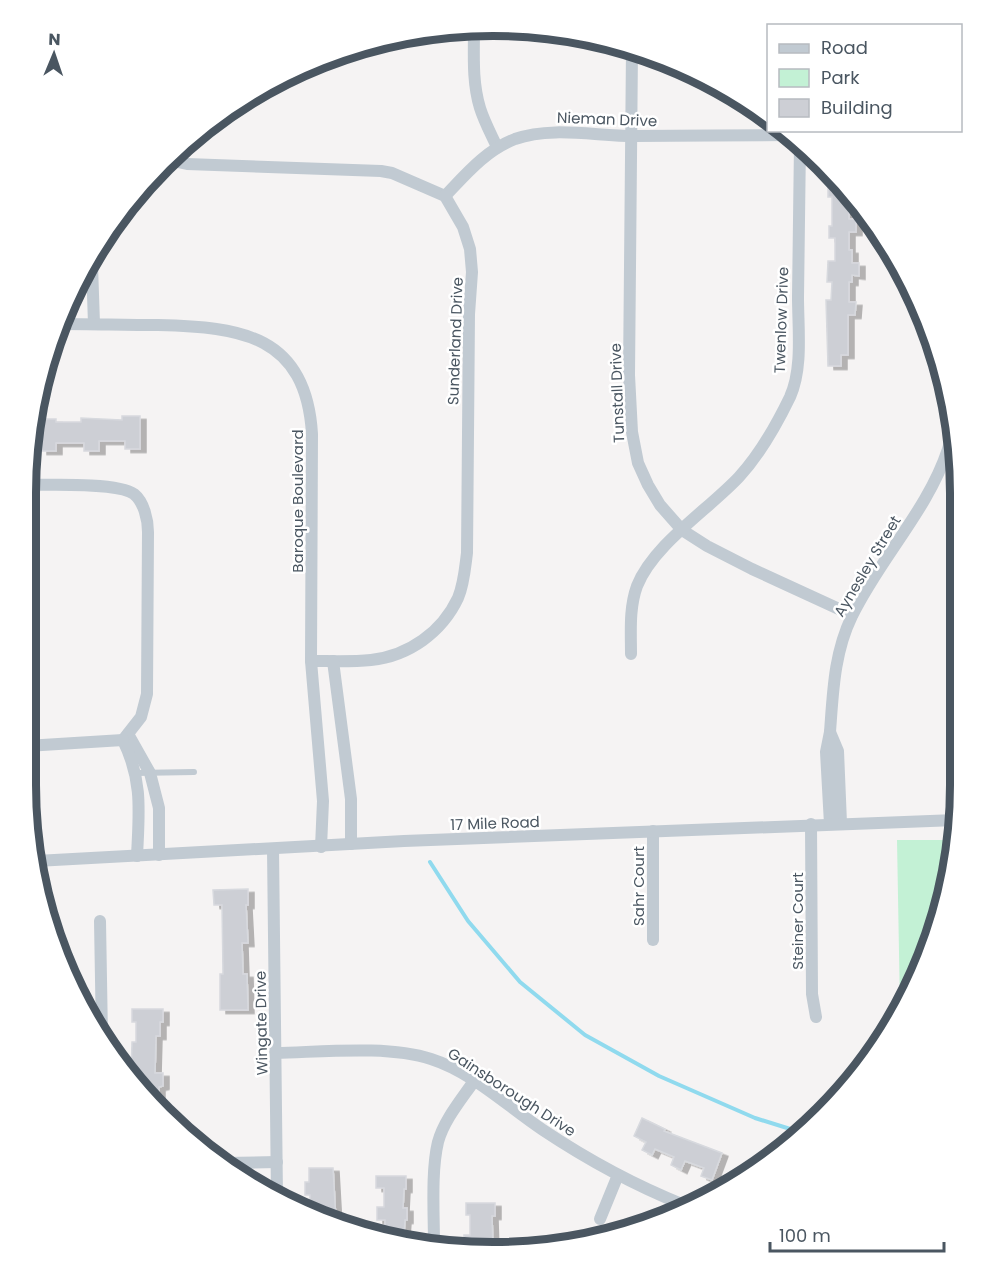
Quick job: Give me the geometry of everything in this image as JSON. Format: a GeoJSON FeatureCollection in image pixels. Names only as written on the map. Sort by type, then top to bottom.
{"type":"FeatureCollection","features":[{"type":"Feature","properties":{"kind":"street"},"geometry":{"type":"LineString","coordinates":[[474,37],[477,95],[497,147]]}},
{"type":"Feature","properties":{"kind":"street","name":"Tunstall Drive"},"geometry":{"type":"LineString","coordinates":[[632,58],[629,375],[633,441],[638,463],[660,505],[682,530],[707,546],[752,569],[852,615]]}},
{"type":"Feature","properties":{"kind":"street","name":"Nieman Drive"},"geometry":{"type":"LineString","coordinates":[[445,196],[474,166],[497,147],[516,139],[548,132],[631,136],[777,135]]}},
{"type":"Feature","properties":{"kind":"street","name":"Twenlow Drive"},"geometry":{"type":"LineString","coordinates":[[631,654],[631,616],[636,588],[644,571],[682,530],[738,478],[777,423],[791,395],[795,378],[798,339],[800,155]]}},
{"type":"Feature","properties":{"kind":"street"},"geometry":{"type":"LineString","coordinates":[[178,162],[381,171],[392,173],[445,196]]}},
{"type":"Feature","properties":{"kind":"street","name":"Sunderland Drive"},"geometry":{"type":"LineString","coordinates":[[311,661],[372,660],[406,650],[432,633],[449,614],[459,596],[465,574],[467,553],[469,314],[472,272],[470,249],[466,236],[445,196]]}},
{"type":"Feature","properties":{"kind":"street"},"geometry":{"type":"LineString","coordinates":[[92,273],[94,324]]}},
{"type":"Feature","properties":{"kind":"street","name":"Baroque Boulevard"},"geometry":{"type":"LineString","coordinates":[[69,324],[201,326],[240,333],[261,340],[270,346],[282,356],[296,374],[306,395],[311,415],[311,661],[323,801],[321,846]]}},
{"type":"Feature","properties":{"kind":"street","name":"Aynesley Street"},"geometry":{"type":"LineString","coordinates":[[835,823],[826,752],[830,732],[833,679],[843,637],[852,615],[915,514],[948,451]]}},
{"type":"Feature","properties":{"kind":"street"},"geometry":{"type":"LineString","coordinates":[[36,485],[108,487],[134,494],[148,524],[147,694],[141,717],[126,737],[36,745]]}},
{"type":"Feature","properties":{"kind":"street"},"geometry":{"type":"LineString","coordinates":[[333,661],[351,799],[351,844]]}},
{"type":"Feature","properties":{"kind":"street"},"geometry":{"type":"LineString","coordinates":[[126,737],[150,773],[159,808],[159,855]]}},
{"type":"Feature","properties":{"kind":"street"},"geometry":{"type":"LineString","coordinates":[[126,737],[136,773],[139,808],[137,856]]}},
{"type":"Feature","properties":{"kind":"street","name":"17 Mile Road"},"geometry":{"type":"LineString","coordinates":[[43,861],[351,844],[948,820]]}},
{"type":"Feature","properties":{"kind":"street","name":"Steiner Court"},"geometry":{"type":"LineString","coordinates":[[811,824],[812,994],[816,1017]]}},
{"type":"Feature","properties":{"kind":"street","name":"Sahr Court"},"geometry":{"type":"LineString","coordinates":[[653,831],[653,940]]}},
{"type":"Feature","properties":{"kind":"street","name":"Wingate Drive"},"geometry":{"type":"LineString","coordinates":[[273,849],[277,1188]]}},
{"type":"Feature","properties":{"kind":"street"},"geometry":{"type":"LineString","coordinates":[[100,921],[102,1021]]}},
{"type":"Feature","properties":{"kind":"street","name":"Gainsborough Drive"},"geometry":{"type":"LineString","coordinates":[[276,1053],[388,1051],[412,1054],[445,1064],[474,1081],[561,1141],[618,1175],[646,1190],[678,1203]]}},
{"type":"Feature","properties":{"kind":"street"},"geometry":{"type":"LineString","coordinates":[[434,1238],[438,1142],[449,1119],[474,1081]]}},
{"type":"Feature","properties":{"kind":"street"},"geometry":{"type":"LineString","coordinates":[[236,1163],[277,1162]]}},
{"type":"Feature","properties":{"kind":"street"},"geometry":{"type":"LineString","coordinates":[[600,1219],[618,1175]]}},
{"type":"Feature","properties":{"kind":"lane"},"geometry":{"type":"LineString","coordinates":[[136,773],[194,772]]}},
{"type":"Feature","properties":{"kind":"green space"},"geometry":{"type":"Polygon","coordinates":[[[897,840],[946,840],[941,874],[926,932],[900,993],[897,840]]]}},
{"type":"Feature","properties":{"kind":"building"},"geometry":{"type":"Polygon","coordinates":[[[828,183],[849,207],[849,219],[856,219],[856,232],[849,232],[849,250],[852,250],[852,263],[859,263],[859,276],[852,275],[852,282],[849,282],[849,302],[856,302],[855,315],[848,315],[848,355],[841,355],[841,366],[828,366],[826,300],[831,300],[832,282],[827,282],[828,261],[835,261],[835,238],[829,238],[829,226],[832,226],[832,197],[828,197],[828,183]]]}},
{"type":"Feature","properties":{"kind":"building"},"geometry":{"type":"Polygon","coordinates":[[[122,416],[140,416],[140,449],[125,449],[125,441],[99,441],[99,451],[84,451],[84,443],[56,443],[56,451],[41,451],[41,443],[39,443],[42,419],[56,419],[56,422],[81,422],[81,418],[122,420],[122,416]]]}},
{"type":"Feature","properties":{"kind":"building"},"geometry":{"type":"Polygon","coordinates":[[[248,889],[248,905],[246,905],[248,943],[242,943],[243,974],[247,974],[248,1010],[220,1010],[220,974],[223,974],[222,905],[214,905],[213,890],[248,889]]]}},
{"type":"Feature","properties":{"kind":"building"},"geometry":{"type":"Polygon","coordinates":[[[132,1009],[163,1009],[160,1036],[156,1036],[155,1073],[163,1073],[163,1086],[159,1087],[159,1096],[131,1065],[132,1042],[136,1042],[136,1022],[132,1022],[132,1009]]]}},
{"type":"Feature","properties":{"kind":"building"},"geometry":{"type":"Polygon","coordinates":[[[642,1118],[665,1129],[664,1131],[722,1153],[712,1180],[701,1176],[704,1168],[685,1161],[681,1170],[671,1165],[674,1157],[655,1149],[652,1155],[642,1150],[646,1142],[634,1136],[642,1118]]]}},
{"type":"Feature","properties":{"kind":"building"},"geometry":{"type":"Polygon","coordinates":[[[309,1168],[333,1168],[336,1214],[310,1203],[310,1195],[305,1195],[305,1182],[309,1182],[309,1168]]]}},
{"type":"Feature","properties":{"kind":"building"},"geometry":{"type":"Polygon","coordinates":[[[376,1176],[406,1176],[403,1208],[407,1208],[407,1220],[405,1220],[404,1233],[385,1228],[385,1220],[377,1220],[377,1207],[384,1207],[384,1188],[376,1188],[376,1176]]]}},
{"type":"Feature","properties":{"kind":"building"},"geometry":{"type":"Polygon","coordinates":[[[466,1203],[495,1203],[495,1216],[492,1216],[493,1242],[464,1241],[464,1235],[470,1235],[470,1215],[466,1215],[466,1203]]]}},
{"type":"Feature","properties":{"kind":"waterway"},"geometry":{"type":"LineString","coordinates":[[430,862],[468,921],[520,982],[585,1035],[659,1076],[755,1118],[793,1130]]}}]}
